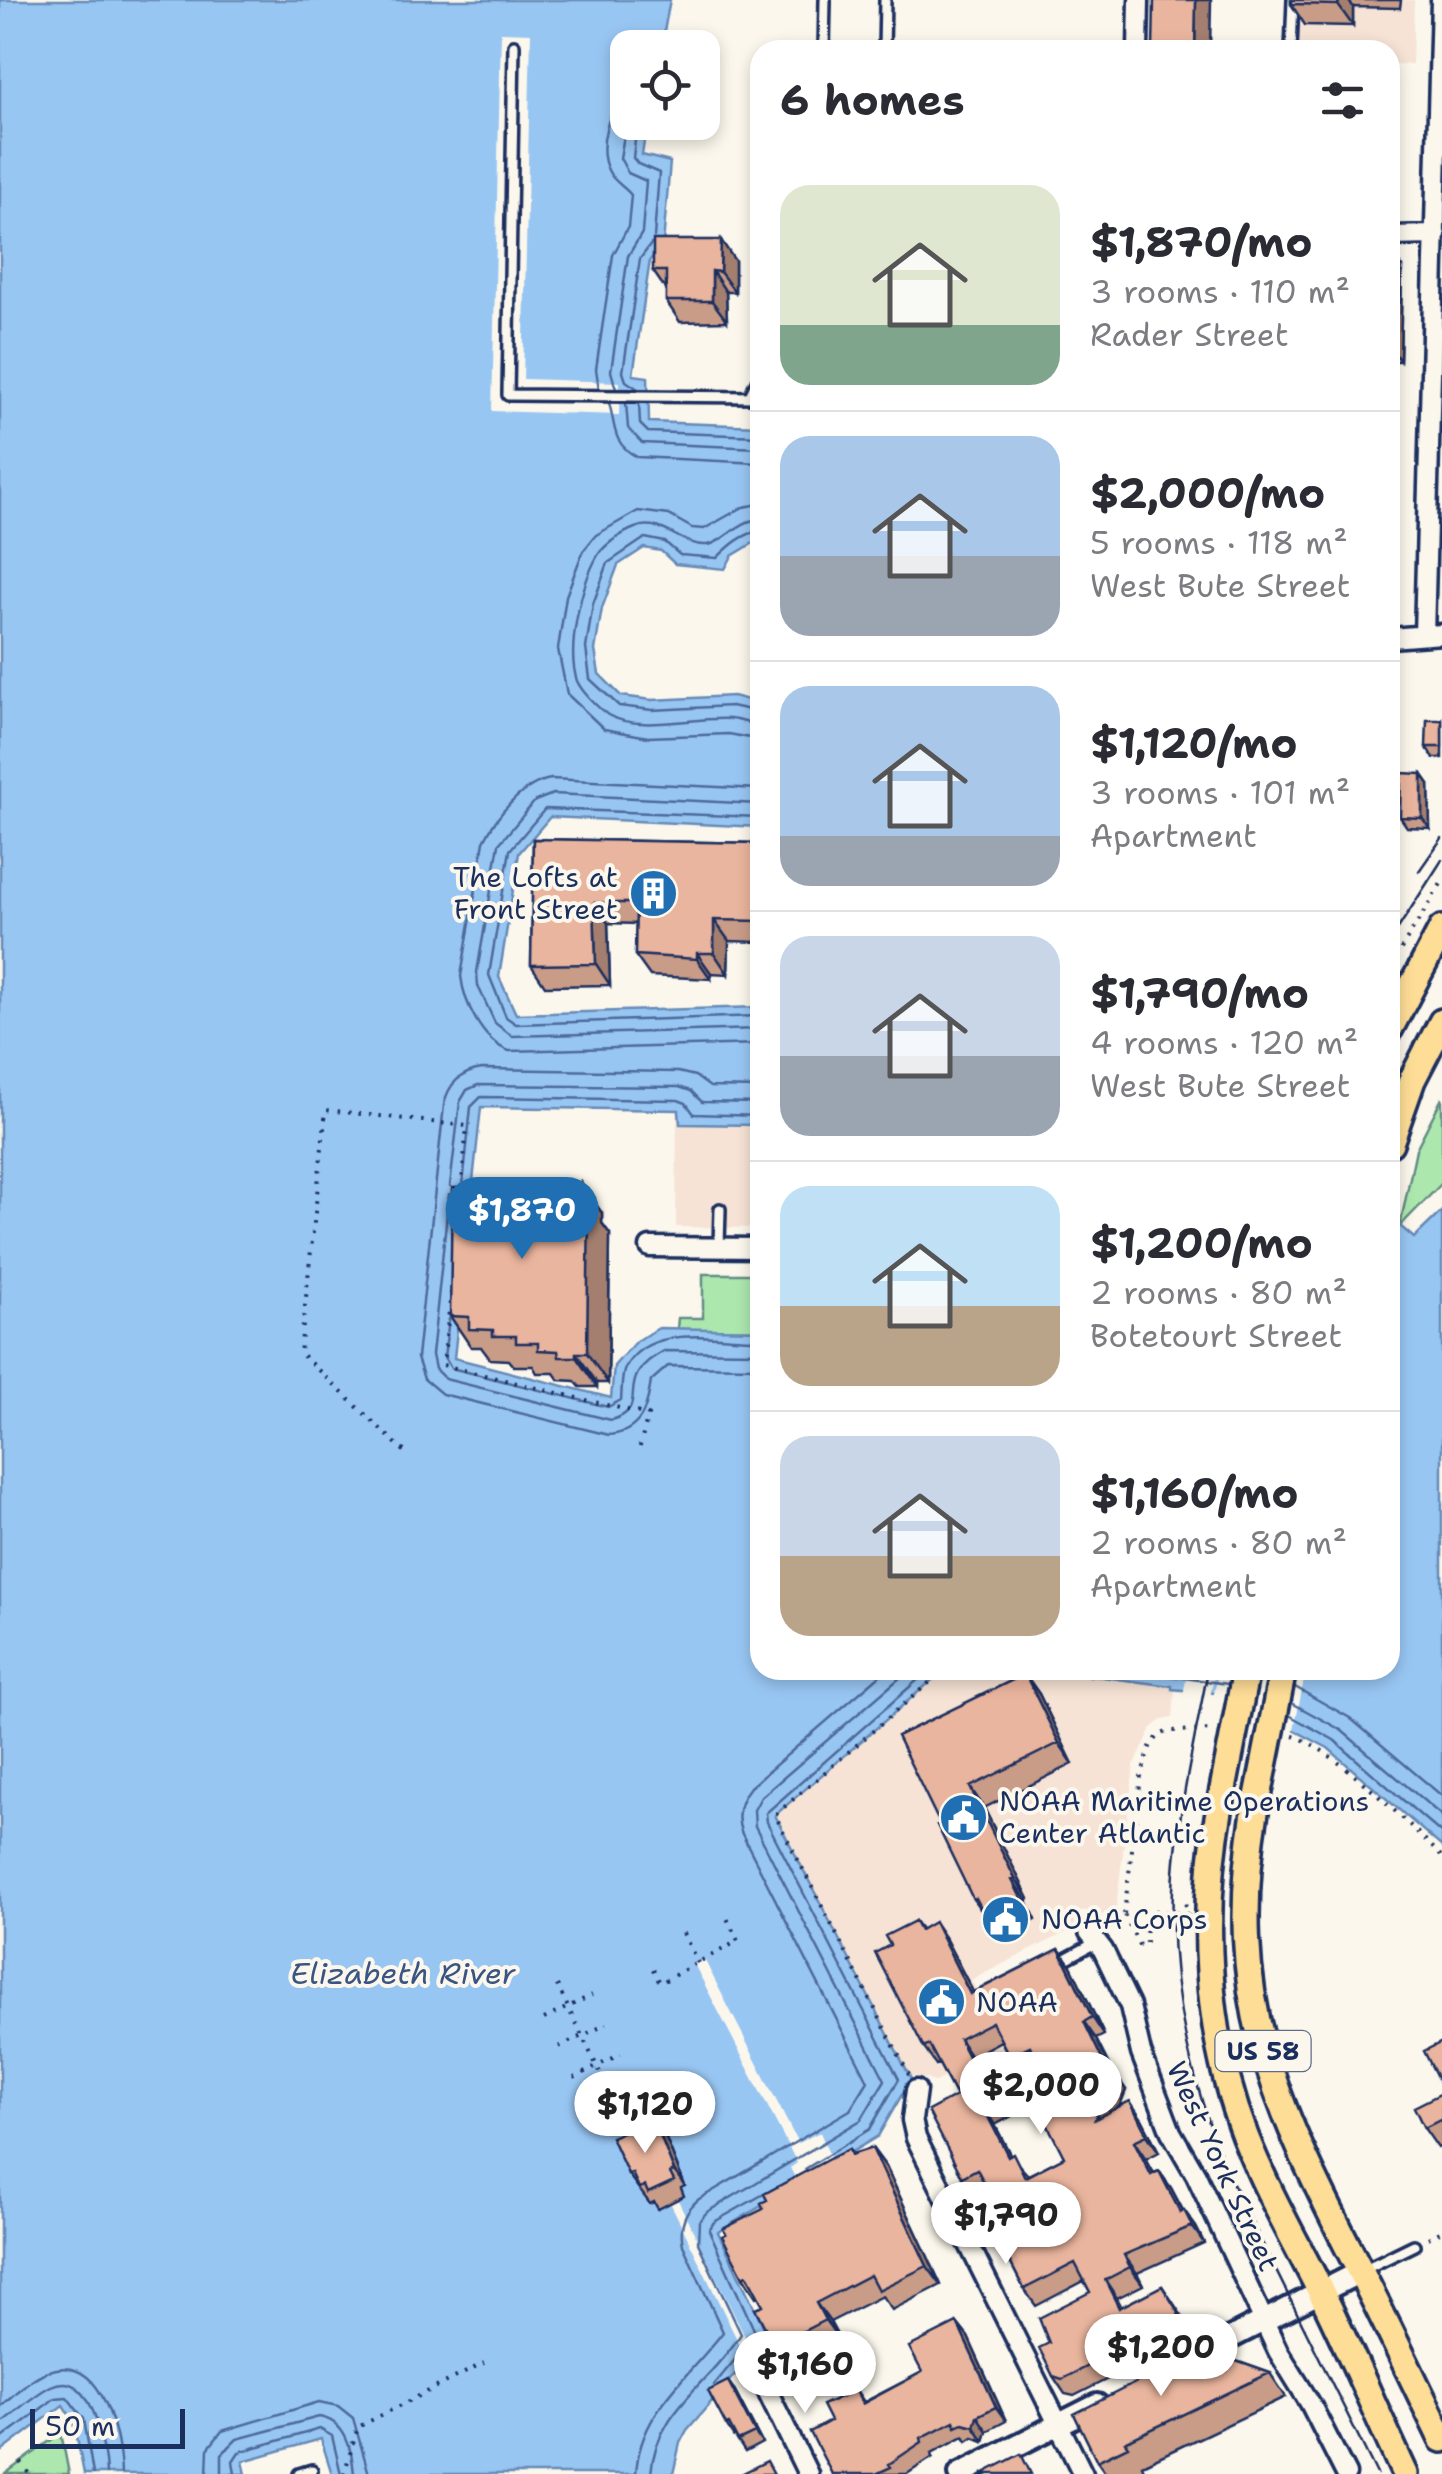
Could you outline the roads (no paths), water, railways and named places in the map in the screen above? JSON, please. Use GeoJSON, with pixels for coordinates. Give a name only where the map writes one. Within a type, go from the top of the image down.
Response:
{"type":"FeatureCollection","features":[{"type":"Feature","properties":{"kind":"main road"},"geometry":{"type":"LineString","coordinates":[[1400,1009],[1442,929]]}},
{"type":"Feature","properties":{"kind":"main road"},"geometry":{"type":"LineString","coordinates":[[1400,1114],[1412,1080],[1442,1022]]}},
{"type":"Feature","properties":{"kind":"main road","name":"US 58"},"geometry":{"type":"LineString","coordinates":[[1244,1680],[1212,1862],[1209,1954],[1214,2015],[1224,2066],[1254,2157],[1405,2474]]}},
{"type":"Feature","properties":{"kind":"main road","name":"US 58"},"geometry":{"type":"LineString","coordinates":[[1281,1680],[1255,1812],[1246,1892],[1245,1935],[1260,2044],[1290,2130],[1442,2438]]}},
{"type":"Feature","properties":{"kind":"street"},"geometry":{"type":"LineString","coordinates":[[1138,40],[1139,0]]}},
{"type":"Feature","properties":{"kind":"street"},"geometry":{"type":"LineString","coordinates":[[1400,637],[1433,635],[1441,0]]}},
{"type":"Feature","properties":{"kind":"street"},"geometry":{"type":"LineString","coordinates":[[1400,236],[1436,235]]}},
{"type":"Feature","properties":{"kind":"street"},"geometry":{"type":"LineString","coordinates":[[650,1247],[750,1248]]}},
{"type":"Feature","properties":{"kind":"street","name":"West York Street"},"geometry":{"type":"LineString","coordinates":[[1093,1937],[1130,2006],[1141,2053],[1171,2132],[1196,2174],[1264,2320],[1346,2474]]}},
{"type":"Feature","properties":{"kind":"street"},"geometry":{"type":"LineString","coordinates":[[914,2085],[912,2120],[916,2138],[1083,2474]]}},
{"type":"Feature","properties":{"kind":"street"},"geometry":{"type":"LineString","coordinates":[[1160,2373],[1360,2272]]}},
{"type":"Feature","properties":{"kind":"street"},"geometry":{"type":"LineString","coordinates":[[761,2378],[808,2474]]}},
{"type":"Feature","properties":{"kind":"street"},"geometry":{"type":"LineString","coordinates":[[960,2474],[1109,2399]]}},
{"type":"Feature","properties":{"kind":"lane"},"geometry":{"type":"LineString","coordinates":[[824,40],[825,0]]}},
{"type":"Feature","properties":{"kind":"lane"},"geometry":{"type":"LineString","coordinates":[[884,40],[885,0]]}},
{"type":"Feature","properties":{"kind":"lane"},"geometry":{"type":"LineString","coordinates":[[1291,40],[1293,0]]}},
{"type":"Feature","properties":{"kind":"lane"},"geometry":{"type":"LineString","coordinates":[[514,45],[508,395],[750,397]]}},
{"type":"Feature","properties":{"kind":"lane"},"geometry":{"type":"LineString","coordinates":[[719,1248],[720,1209]]}},
{"type":"Feature","properties":{"kind":"lane"},"geometry":{"type":"LineString","coordinates":[[1041,1971],[1093,1937]]}},
{"type":"Feature","properties":{"kind":"lane"},"geometry":{"type":"LineString","coordinates":[[1360,2272],[1414,2244]]}},
{"type":"Feature","properties":{"kind":"lane"},"geometry":{"type":"LineString","coordinates":[[298,2474],[312,2470]]}},
{"type":"Feature","properties":{"kind":"water","name":"Elizabeth River"},"geometry":{"type":"Polygon","coordinates":[[[0,0],[670,0],[664,30],[610,30],[610,140],[644,140],[642,155],[670,162],[663,244],[650,260],[633,375],[648,377],[649,422],[750,426],[750,545],[732,556],[725,569],[675,564],[661,551],[644,548],[618,565],[602,608],[595,650],[599,674],[621,696],[652,700],[733,696],[750,700],[750,827],[550,817],[519,853],[499,977],[516,1014],[750,1007],[750,1125],[680,1124],[679,1110],[481,1107],[454,1358],[611,1398],[614,1366],[636,1341],[659,1328],[750,1330],[750,1680],[932,1680],[775,1815],[911,2079],[878,2136],[718,2232],[768,2336],[687,2430],[673,2474],[332,2474],[321,2439],[243,2461],[246,2474],[84,2474],[74,2422],[63,2405],[0,2453],[0,0]]]}},
{"type":"Feature","properties":{"kind":"water"},"geometry":{"type":"Polygon","coordinates":[[[1442,1211],[1442,1847],[1328,1748],[1226,1694],[1126,1680],[1400,1680],[1400,1226],[1414,1238],[1442,1211]]]}},
{"type":"Feature","properties":{"kind":"tram line"},"geometry":{"type":"LineString","coordinates":[[1419,871],[1442,838]]}},
{"type":"Feature","properties":{"kind":"tram line"},"geometry":{"type":"LineString","coordinates":[[1400,925],[1442,860]]}},
{"type":"Feature","properties":{"kind":"tram line"},"geometry":{"type":"LineString","coordinates":[[1206,1680],[1183,1799],[1173,1886],[1176,1973],[1191,2059],[1216,2143],[1233,2184],[1377,2474]]}},
{"type":"Feature","properties":{"kind":"place","name":"The Lofts at Front Street"},"geometry":{"type":"Point","coordinates":[653,893]}},
{"type":"Feature","properties":{"kind":"place","name":"NOAA Maritime Operations Center Atlantic"},"geometry":{"type":"Point","coordinates":[964,1817]}},
{"type":"Feature","properties":{"kind":"place","name":"NOAA Corps"},"geometry":{"type":"Point","coordinates":[1006,1919]}},
{"type":"Feature","properties":{"kind":"place","name":"NOAA"},"geometry":{"type":"Point","coordinates":[941,2002]}}]}
